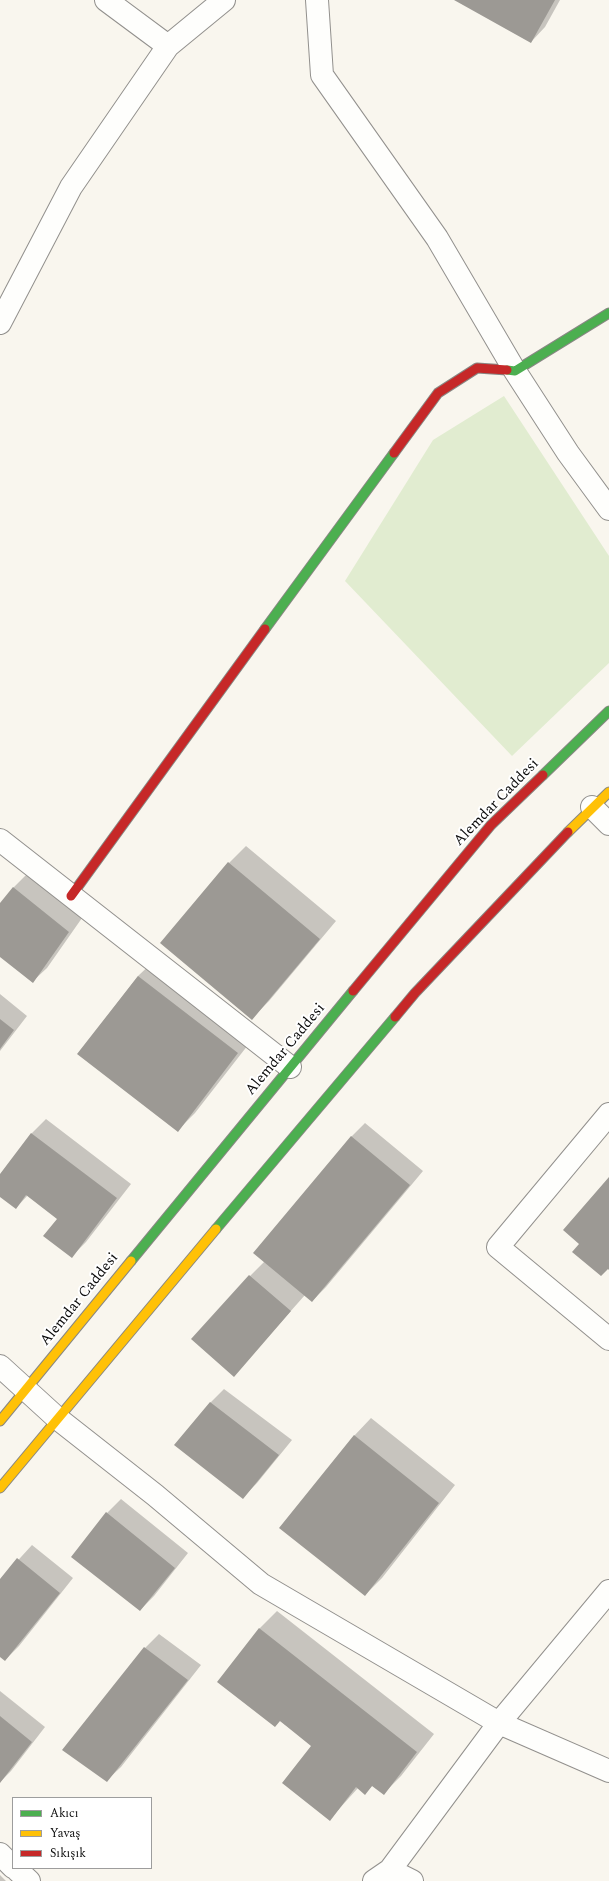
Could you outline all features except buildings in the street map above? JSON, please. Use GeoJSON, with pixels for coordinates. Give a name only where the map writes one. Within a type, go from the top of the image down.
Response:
{"type":"FeatureCollection","features":[{"type":"Feature","properties":{"kind":"main road"},"geometry":{"type":"LineString","coordinates":[[71,896],[438,393],[477,368],[515,371],[609,313]]}},
{"type":"Feature","properties":{"kind":"main road","name":"Alemdar Caddesi"},"geometry":{"type":"LineString","coordinates":[[0,1421],[290,1067],[491,825],[609,710]]}},
{"type":"Feature","properties":{"kind":"main road"},"geometry":{"type":"LineString","coordinates":[[0,1488],[57,1418],[415,993],[609,792]]}},
{"type":"Feature","properties":{"kind":"street"},"geometry":{"type":"LineString","coordinates":[[106,0],[168,46]]}},
{"type":"Feature","properties":{"kind":"street"},"geometry":{"type":"LineString","coordinates":[[0,323],[71,187],[168,46],[224,0]]}},
{"type":"Feature","properties":{"kind":"street"},"geometry":{"type":"LineString","coordinates":[[317,0],[322,75],[437,238],[515,371],[568,453],[609,509]]}},
{"type":"Feature","properties":{"kind":"street"},"geometry":{"type":"LineString","coordinates":[[592,808],[609,824]]}},
{"type":"Feature","properties":{"kind":"street"},"geometry":{"type":"LineString","coordinates":[[0,840],[290,1067]]}},
{"type":"Feature","properties":{"kind":"street"},"geometry":{"type":"LineString","coordinates":[[609,1114],[498,1247],[609,1339]]}},
{"type":"Feature","properties":{"kind":"street"},"geometry":{"type":"LineString","coordinates":[[0,1366],[26,1388],[57,1418],[155,1495],[260,1584],[499,1723],[609,1771]]}},
{"type":"Feature","properties":{"kind":"street"},"geometry":{"type":"LineString","coordinates":[[412,1881],[382,1875],[499,1723],[609,1591]]}},
{"type":"Feature","properties":{"kind":"street"},"geometry":{"type":"LineString","coordinates":[[0,1854],[12,1865]]}},
{"type":"Feature","properties":{"kind":"street"},"geometry":{"type":"LineString","coordinates":[[16,1869],[28,1881]]}},
{"type":"Feature","properties":{"kind":"green space"},"geometry":{"type":"Polygon","coordinates":[[[504,396],[609,556],[609,663],[512,756],[345,581],[433,440],[504,396]]]}},
{"type":"Feature","properties":{"kind":"traffic: fast"},"geometry":{"type":"LineString","coordinates":[[507,370],[515,371],[609,313]]}},
{"type":"Feature","properties":{"kind":"traffic: fast"},"geometry":{"type":"LineString","coordinates":[[265,629],[394,453]]}},
{"type":"Feature","properties":{"kind":"traffic: fast"},"geometry":{"type":"LineString","coordinates":[[543,775],[609,711]]}},
{"type":"Feature","properties":{"kind":"traffic: fast"},"geometry":{"type":"LineString","coordinates":[[131,1261],[353,991]]}},
{"type":"Feature","properties":{"kind":"traffic: fast"},"geometry":{"type":"LineString","coordinates":[[216,1229],[395,1017]]}},
{"type":"Feature","properties":{"kind":"traffic: slow"},"geometry":{"type":"LineString","coordinates":[[568,832],[609,792]]}},
{"type":"Feature","properties":{"kind":"traffic: slow"},"geometry":{"type":"LineString","coordinates":[[0,1488],[216,1229]]}},
{"type":"Feature","properties":{"kind":"traffic: slow"},"geometry":{"type":"LineString","coordinates":[[0,1421],[131,1261]]}},
{"type":"Feature","properties":{"kind":"traffic: jam"},"geometry":{"type":"LineString","coordinates":[[394,453],[438,393],[477,368],[507,370]]}},
{"type":"Feature","properties":{"kind":"traffic: jam"},"geometry":{"type":"LineString","coordinates":[[71,896],[265,629]]}},
{"type":"Feature","properties":{"kind":"traffic: jam"},"geometry":{"type":"LineString","coordinates":[[353,991],[491,825],[543,775]]}},
{"type":"Feature","properties":{"kind":"traffic: jam"},"geometry":{"type":"LineString","coordinates":[[395,1017],[415,993],[568,832]]}}]}
